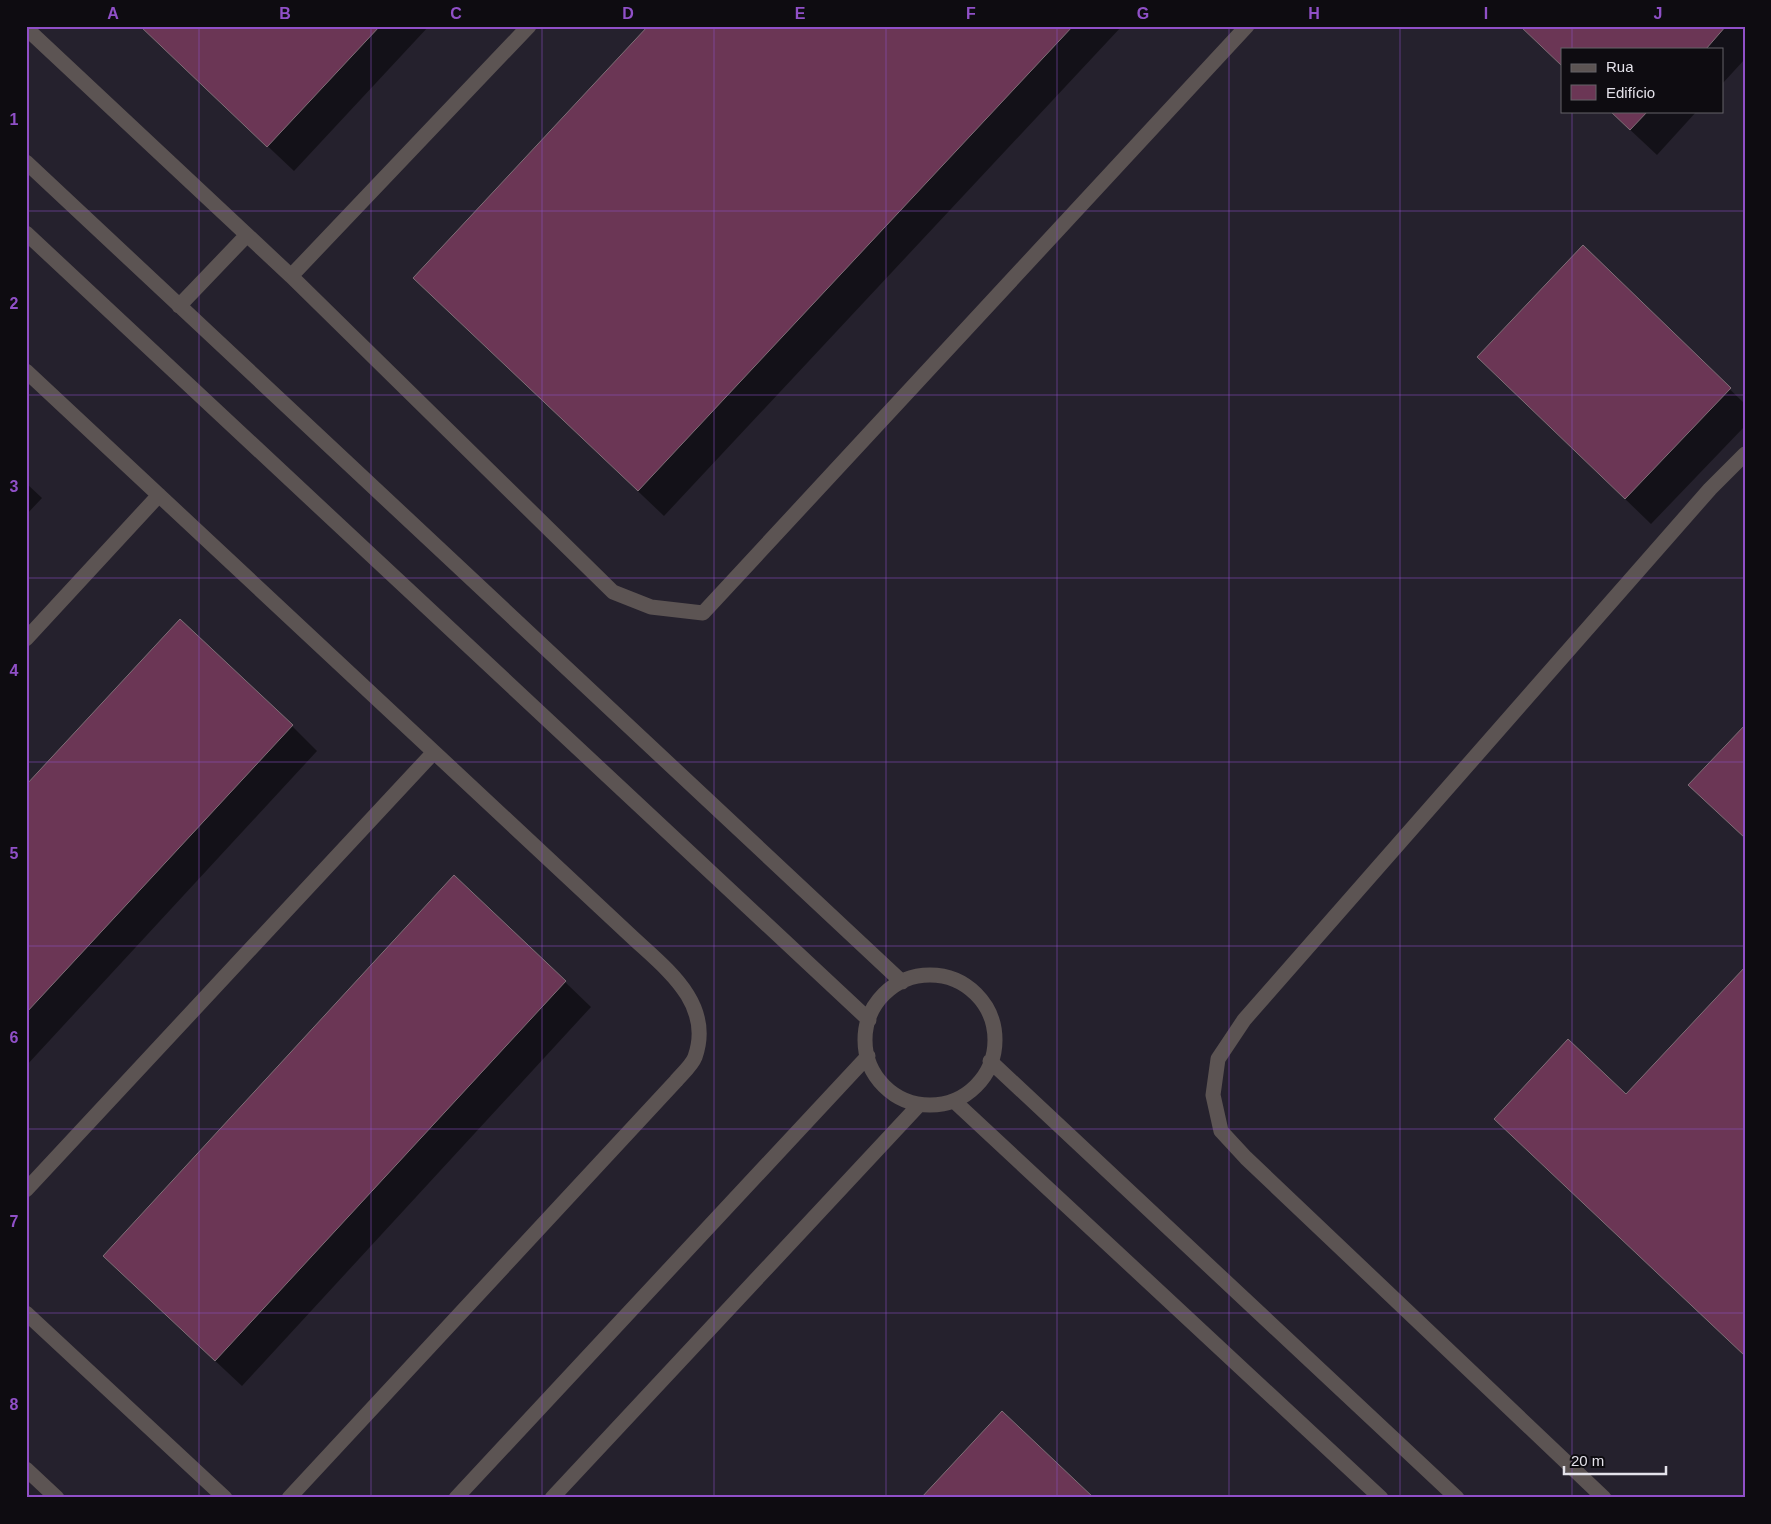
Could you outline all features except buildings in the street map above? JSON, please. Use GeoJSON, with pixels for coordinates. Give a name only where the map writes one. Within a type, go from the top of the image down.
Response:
{"type":"FeatureCollection","features":[{"type":"Feature","properties":{"kind":"lane"},"geometry":{"type":"LineString","coordinates":[[291,276],[529,26]]}},
{"type":"Feature","properties":{"kind":"lane"},"geometry":{"type":"LineString","coordinates":[[26,28],[291,276],[613,592],[651,607],[704,613],[1247,26]]}},
{"type":"Feature","properties":{"kind":"lane"},"geometry":{"type":"LineString","coordinates":[[26,162],[902,982]]}},
{"type":"Feature","properties":{"kind":"lane"},"geometry":{"type":"LineString","coordinates":[[26,233],[869,1020]]}},
{"type":"Feature","properties":{"kind":"lane"},"geometry":{"type":"LineString","coordinates":[[180,306],[247,235]]}},
{"type":"Feature","properties":{"kind":"lane"},"geometry":{"type":"LineString","coordinates":[[26,371],[673,976],[685,990],[696,1010],[700,1035],[695,1058],[670,1089],[289,1498]]}},
{"type":"Feature","properties":{"kind":"lane"},"geometry":{"type":"LineString","coordinates":[[1604,1498],[1246,1158],[1221,1131],[1213,1095],[1218,1059],[1244,1020],[1710,488],[1745,454]]}},
{"type":"Feature","properties":{"kind":"lane"},"geometry":{"type":"LineString","coordinates":[[26,639],[159,495]]}},
{"type":"Feature","properties":{"kind":"lane"},"geometry":{"type":"LineString","coordinates":[[26,1190],[434,752]]}},
{"type":"Feature","properties":{"kind":"lane"},"geometry":{"type":"LineString","coordinates":[[931,975],[953,979],[972,990],[987,1007],[994,1028],[994,1051],[987,1072],[975,1088],[954,1101],[939,1105],[919,1105],[900,1099],[884,1087],[872,1070],[866,1042],[866,1027],[874,1006],[889,989],[902,982],[909,978],[931,975]]}},
{"type":"Feature","properties":{"kind":"lane"},"geometry":{"type":"LineString","coordinates":[[456,1498],[868,1056]]}},
{"type":"Feature","properties":{"kind":"lane"},"geometry":{"type":"LineString","coordinates":[[990,1061],[1457,1498]]}},
{"type":"Feature","properties":{"kind":"lane"},"geometry":{"type":"LineString","coordinates":[[954,1101],[1381,1498]]}},
{"type":"Feature","properties":{"kind":"lane"},"geometry":{"type":"LineString","coordinates":[[552,1498],[919,1105]]}},
{"type":"Feature","properties":{"kind":"lane"},"geometry":{"type":"LineString","coordinates":[[26,1313],[225,1498]]}},
{"type":"Feature","properties":{"kind":"lane"},"geometry":{"type":"LineString","coordinates":[[26,1469],[57,1498]]}}]}
